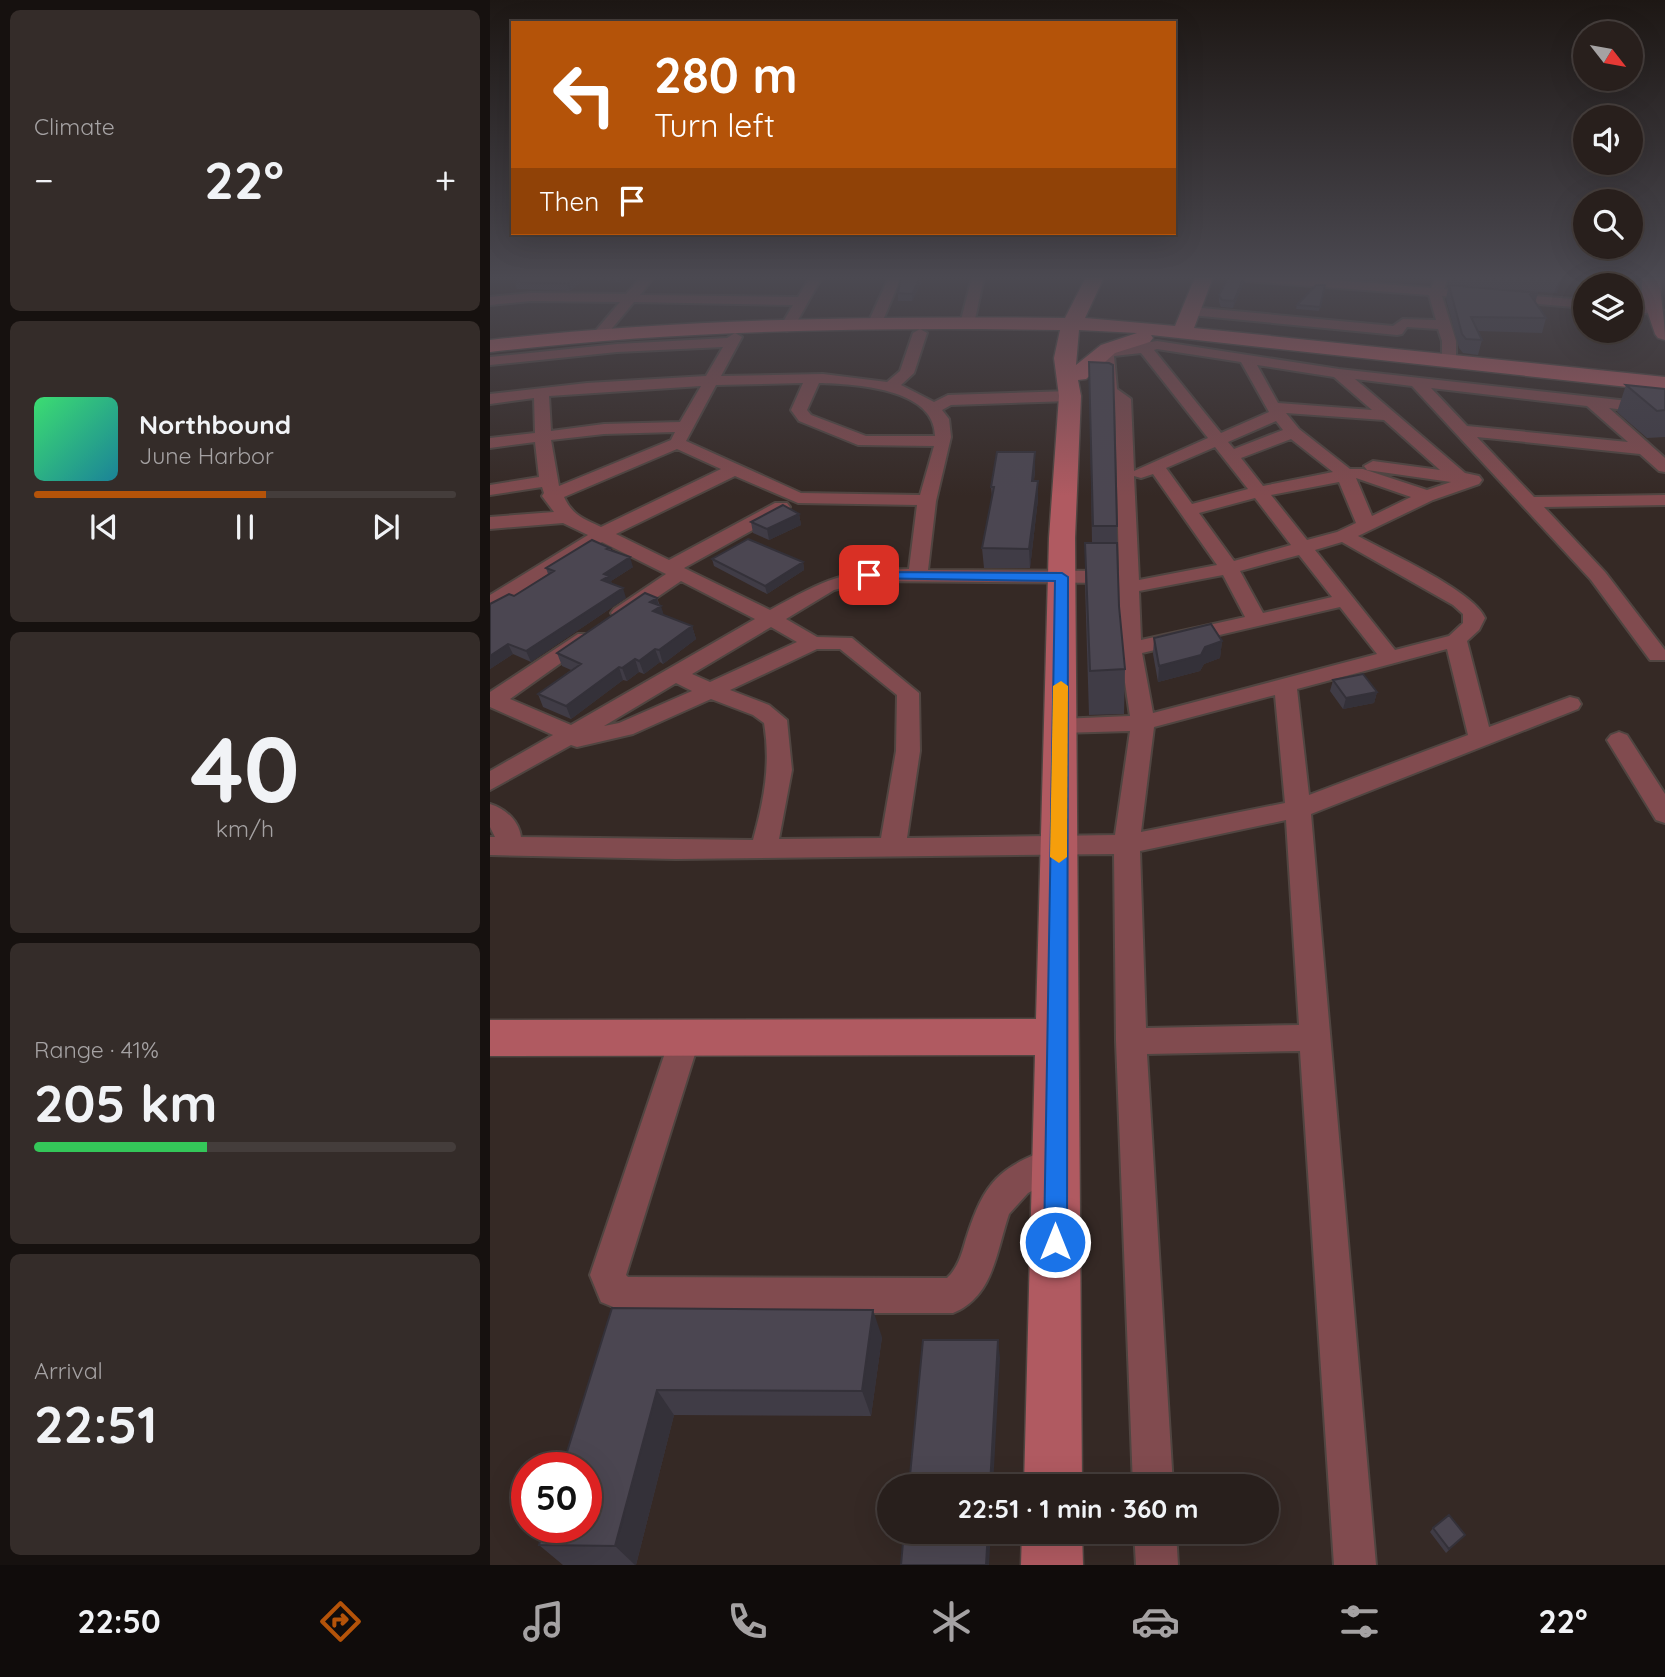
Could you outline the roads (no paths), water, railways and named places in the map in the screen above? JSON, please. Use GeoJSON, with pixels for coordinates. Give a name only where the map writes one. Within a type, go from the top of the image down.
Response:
{"type":"FeatureCollection","features":[{"type":"Feature","properties":{"kind":"main road"},"geometry":{"type":"LineString","coordinates":[[496,350],[519,366]]}},
{"type":"Feature","properties":{"kind":"main road"},"geometry":{"type":"LineString","coordinates":[[519,366],[560,350]]}},
{"type":"Feature","properties":{"kind":"main road"},"geometry":{"type":"LineString","coordinates":[[490,355],[519,366],[651,350]]}},
{"type":"Feature","properties":{"kind":"main road"},"geometry":{"type":"LineString","coordinates":[[1053,1474],[1062,577],[1078,350]]}},
{"type":"Feature","properties":{"kind":"main road"},"geometry":{"type":"LineString","coordinates":[[1074,385],[1107,350]]}},
{"type":"Feature","properties":{"kind":"main road"},"geometry":{"type":"LineString","coordinates":[[1270,350],[1665,392]]}},
{"type":"Feature","properties":{"kind":"main road"},"geometry":{"type":"LineString","coordinates":[[1310,350],[1449,361],[1665,384]]}},
{"type":"Feature","properties":{"kind":"main road"},"geometry":{"type":"LineString","coordinates":[[490,1038],[1057,1037]]}},
{"type":"Feature","properties":{"kind":"main road"},"geometry":{"type":"LineString","coordinates":[[1052,1544],[1052,1565]]}},
{"type":"Feature","properties":{"kind":"street"},"geometry":{"type":"LineString","coordinates":[[490,490],[550,489],[681,435],[728,350]]}},
{"type":"Feature","properties":{"kind":"street"},"geometry":{"type":"LineString","coordinates":[[888,387],[907,373],[914,350]]}},
{"type":"Feature","properties":{"kind":"street"},"geometry":{"type":"LineString","coordinates":[[1121,350],[1106,355],[1109,391],[1123,399],[1131,649],[1143,723],[1127,844],[1131,1041],[1152,1474]]}},
{"type":"Feature","properties":{"kind":"street"},"geometry":{"type":"LineString","coordinates":[[1165,350],[1216,440],[1389,656]]}},
{"type":"Feature","properties":{"kind":"street"},"geometry":{"type":"LineString","coordinates":[[1205,350],[1248,361],[1339,373],[1665,410]]}},
{"type":"Feature","properties":{"kind":"street"},"geometry":{"type":"LineString","coordinates":[[1448,350],[1449,361]]}},
{"type":"Feature","properties":{"kind":"street"},"geometry":{"type":"LineString","coordinates":[[490,361],[519,366],[541,392],[544,436],[542,458],[550,489],[566,517]]}},
{"type":"Feature","properties":{"kind":"street"},"geometry":{"type":"LineString","coordinates":[[1248,361],[1276,410],[1293,432],[1345,474],[1367,526]]}},
{"type":"Feature","properties":{"kind":"street"},"geometry":{"type":"LineString","coordinates":[[490,399],[519,366]]}},
{"type":"Feature","properties":{"kind":"street"},"geometry":{"type":"LineString","coordinates":[[1339,373],[1466,479]]}},
{"type":"Feature","properties":{"kind":"street"},"geometry":{"type":"LineString","coordinates":[[813,379],[799,410],[805,418],[864,441],[942,441]]}},
{"type":"Feature","properties":{"kind":"street"},"geometry":{"type":"LineString","coordinates":[[541,392],[632,383],[813,379],[869,382],[888,387],[934,408],[943,422],[942,441],[927,500],[918,575]]}},
{"type":"Feature","properties":{"kind":"street"},"geometry":{"type":"LineString","coordinates":[[1417,382],[1598,576],[1658,655]]}},
{"type":"Feature","properties":{"kind":"street"},"geometry":{"type":"LineString","coordinates":[[1576,383],[1592,402],[1665,467]]}},
{"type":"Feature","properties":{"kind":"street"},"geometry":{"type":"LineString","coordinates":[[934,408],[948,400],[1074,385]]}},
{"type":"Feature","properties":{"kind":"street"},"geometry":{"type":"LineString","coordinates":[[1124,479],[1216,440],[1276,410],[1390,416]]}},
{"type":"Feature","properties":{"kind":"street"},"geometry":{"type":"LineString","coordinates":[[490,443],[604,429],[681,435],[735,469],[798,498],[927,500]]}},
{"type":"Feature","properties":{"kind":"street"},"geometry":{"type":"LineString","coordinates":[[1459,430],[1644,449]]}},
{"type":"Feature","properties":{"kind":"street"},"geometry":{"type":"LineString","coordinates":[[1230,457],[1293,432]]}},
{"type":"Feature","properties":{"kind":"street"},"geometry":{"type":"LineString","coordinates":[[1331,460],[1512,485]]}},
{"type":"Feature","properties":{"kind":"street"},"geometry":{"type":"LineString","coordinates":[[1156,466],[1229,568],[1257,620]]}},
{"type":"Feature","properties":{"kind":"street"},"geometry":{"type":"LineString","coordinates":[[490,604],[602,534],[735,469]]}},
{"type":"Feature","properties":{"kind":"street"},"geometry":{"type":"LineString","coordinates":[[1188,510],[1345,474],[1362,474],[1427,496]]}},
{"type":"Feature","properties":{"kind":"street"},"geometry":{"type":"LineString","coordinates":[[490,782],[827,586],[869,575],[1062,577],[1130,582],[1229,568],[1344,536],[1466,479]]}},
{"type":"Feature","properties":{"kind":"street"},"geometry":{"type":"LineString","coordinates":[[798,498],[676,570],[491,700],[564,738],[625,729],[813,643],[845,642],[908,693],[911,716],[909,739],[892,848]]}},
{"type":"Feature","properties":{"kind":"street"},"geometry":{"type":"LineString","coordinates":[[1528,502],[1665,500]]}},
{"type":"Feature","properties":{"kind":"street"},"geometry":{"type":"LineString","coordinates":[[492,526],[566,517],[676,570],[813,643]]}},
{"type":"Feature","properties":{"kind":"street"},"geometry":{"type":"LineString","coordinates":[[1060,726],[1143,723],[1455,640],[1472,626],[1475,618],[1472,611],[1461,601],[1344,536]]}},
{"type":"Feature","properties":{"kind":"street"},"geometry":{"type":"LineString","coordinates":[[1131,649],[1345,600]]}},
{"type":"Feature","properties":{"kind":"street"},"geometry":{"type":"LineString","coordinates":[[1455,640],[1480,738]]}},
{"type":"Feature","properties":{"kind":"street"},"geometry":{"type":"LineString","coordinates":[[675,674],[710,691],[761,710],[775,720],[782,772],[764,849]]}},
{"type":"Feature","properties":{"kind":"street"},"geometry":{"type":"LineString","coordinates":[[1285,685],[1298,810],[1346,1474],[1355,1565]]}},
{"type":"Feature","properties":{"kind":"street"},"geometry":{"type":"LineString","coordinates":[[490,813],[507,828],[500,847],[764,849],[1127,844],[1298,810],[1570,704]]}},
{"type":"Feature","properties":{"kind":"street"},"geometry":{"type":"LineString","coordinates":[[1619,740],[1665,814]]}},
{"type":"Feature","properties":{"kind":"street"},"geometry":{"type":"LineString","coordinates":[[685,1038],[636,1180],[608,1275],[614,1289],[628,1295],[933,1297],[955,1294],[966,1284],[974,1271],[982,1239],[998,1200],[1019,1177],[1056,1161]]}},
{"type":"Feature","properties":{"kind":"street"},"geometry":{"type":"LineString","coordinates":[[1131,1041],[1315,1038]]}},
{"type":"Feature","properties":{"kind":"street"},"geometry":{"type":"LineString","coordinates":[[1156,1544],[1157,1565]]}}]}
